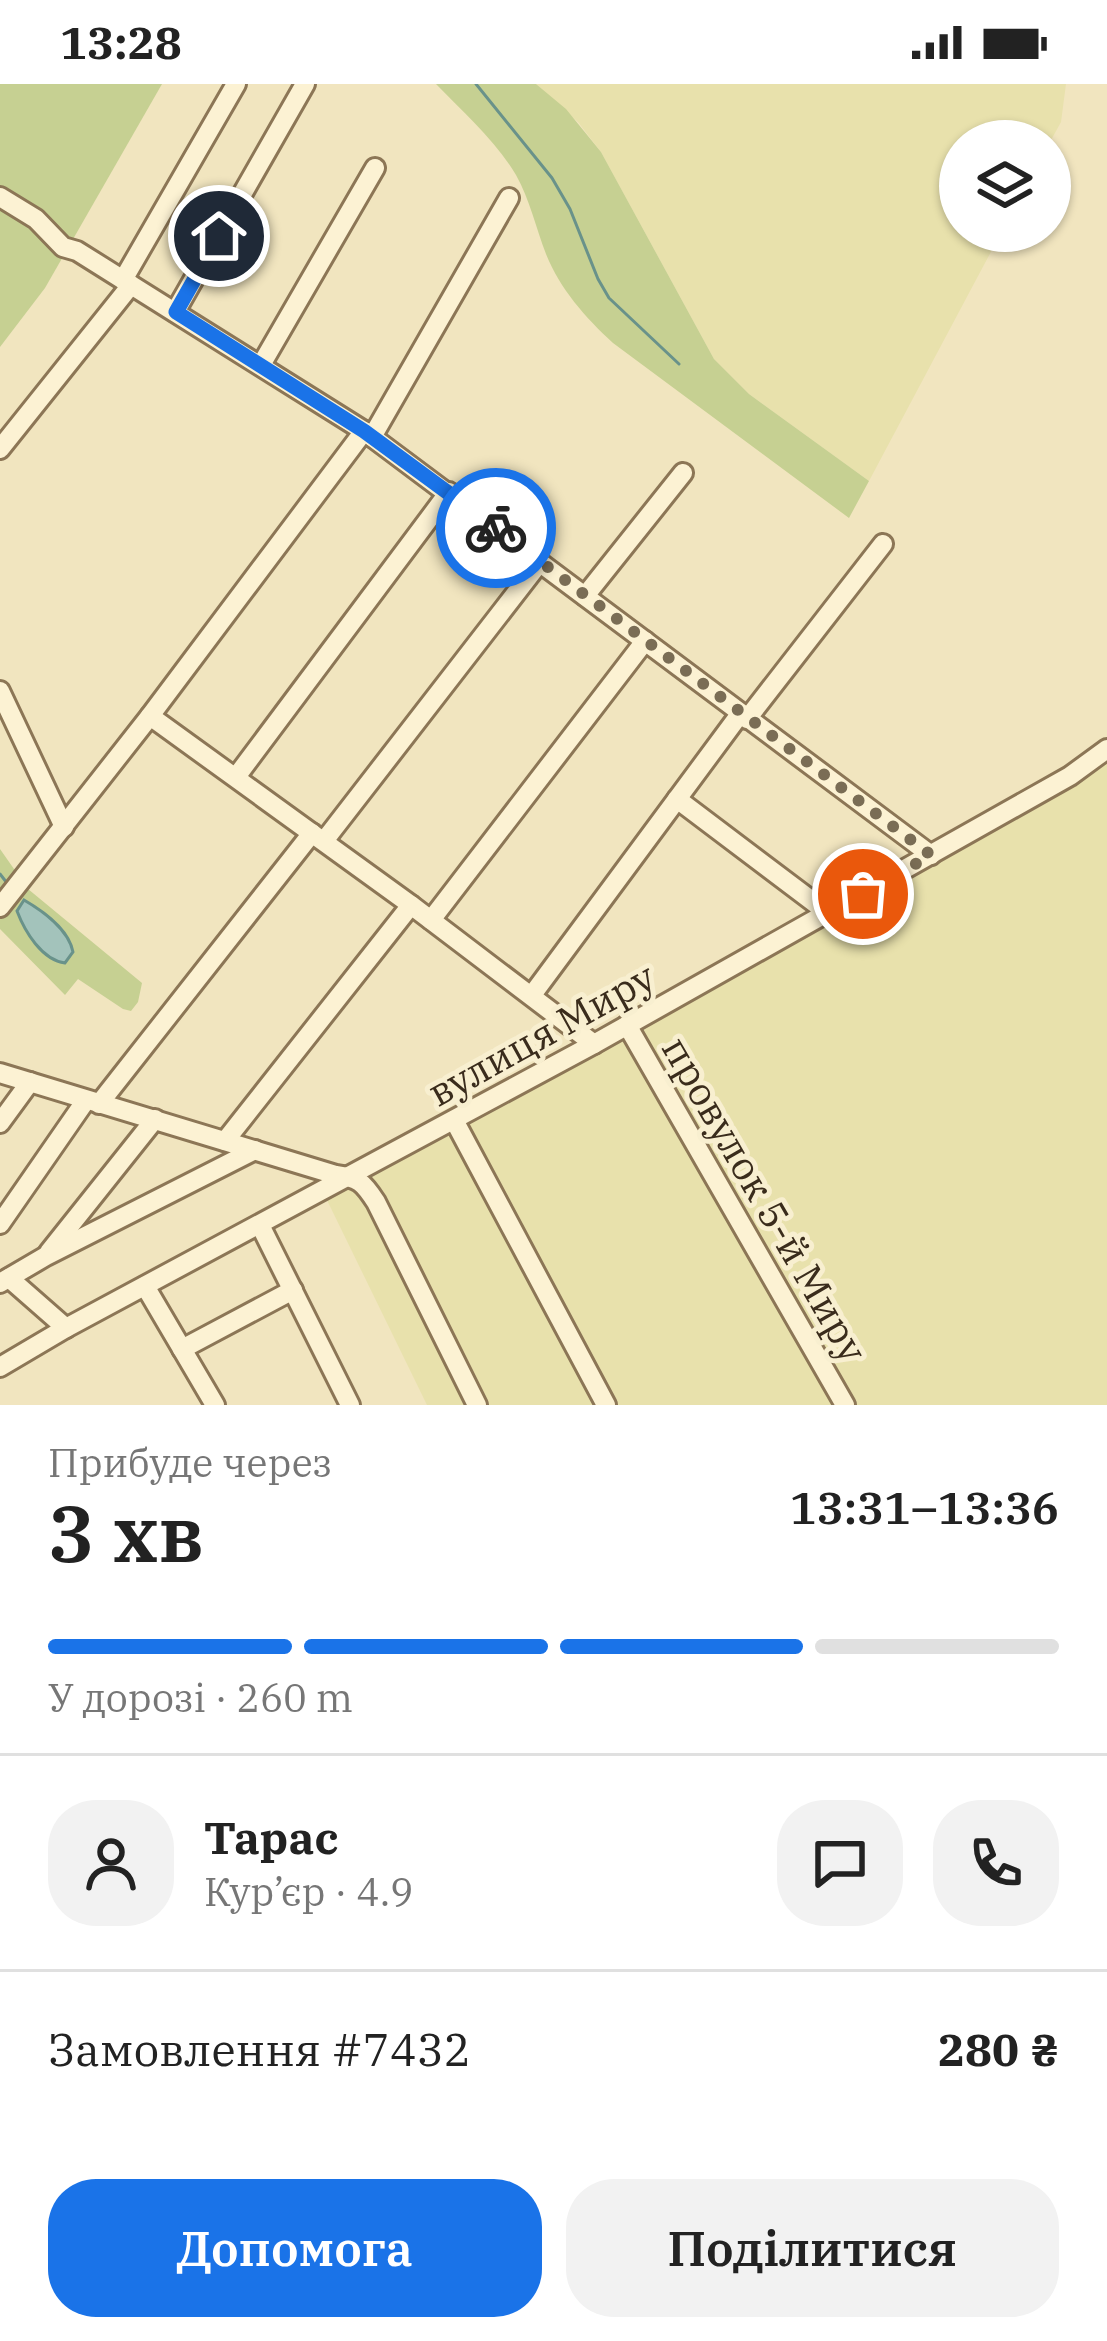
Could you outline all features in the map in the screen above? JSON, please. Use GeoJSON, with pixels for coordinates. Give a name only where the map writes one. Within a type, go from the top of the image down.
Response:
{"type":"FeatureCollection","features":[{"type":"Feature","properties":{"kind":"street"},"geometry":{"type":"LineString","coordinates":[[0,449],[127,282],[236,84]]}},
{"type":"Feature","properties":{"kind":"street"},"geometry":{"type":"LineString","coordinates":[[176,312],[305,84]]}},
{"type":"Feature","properties":{"kind":"street"},"geometry":{"type":"LineString","coordinates":[[260,365],[375,168]]}},
{"type":"Feature","properties":{"kind":"street"},"geometry":{"type":"LineString","coordinates":[[0,197],[36,219],[63,247],[77,251],[368,434],[931,855]]}},
{"type":"Feature","properties":{"kind":"street"},"geometry":{"type":"LineString","coordinates":[[0,907],[368,434],[509,198]]}},
{"type":"Feature","properties":{"kind":"street"},"geometry":{"type":"LineString","coordinates":[[585,596],[683,473]]}},
{"type":"Feature","properties":{"kind":"street"},"geometry":{"type":"LineString","coordinates":[[236,777],[449,492]]}},
{"type":"Feature","properties":{"kind":"street"},"geometry":{"type":"LineString","coordinates":[[532,995],[677,799],[883,544]]}},
{"type":"Feature","properties":{"kind":"street"},"geometry":{"type":"LineString","coordinates":[[0,1224],[92,1102],[318,837],[540,562]]}},
{"type":"Feature","properties":{"kind":"street"},"geometry":{"type":"LineString","coordinates":[[431,920],[645,641]]}},
{"type":"Feature","properties":{"kind":"street"},"geometry":{"type":"LineString","coordinates":[[0,692],[64,827]]}},
{"type":"Feature","properties":{"kind":"street"},"geometry":{"type":"LineString","coordinates":[[150,716],[593,1044]]}},
{"type":"Feature","properties":{"kind":"street","name":"вулиця Миру"},"geometry":{"type":"LineString","coordinates":[[0,1367],[828,913],[1070,776],[1107,749]]}},
{"type":"Feature","properties":{"kind":"street"},"geometry":{"type":"LineString","coordinates":[[677,799],[828,913]]}},
{"type":"Feature","properties":{"kind":"street"},"geometry":{"type":"LineString","coordinates":[[225,1141],[411,905]]}},
{"type":"Feature","properties":{"kind":"street","name":"провулок 5-й Миру"},"geometry":{"type":"LineString","coordinates":[[627,1025],[844,1405]]}},
{"type":"Feature","properties":{"kind":"street"},"geometry":{"type":"LineString","coordinates":[[0,1073],[335,1175],[352,1176],[376,1202],[477,1405]]}},
{"type":"Feature","properties":{"kind":"street"},"geometry":{"type":"LineString","coordinates":[[0,1123],[30,1082]]}},
{"type":"Feature","properties":{"kind":"street"},"geometry":{"type":"LineString","coordinates":[[46,1256],[155,1120]]}},
{"type":"Feature","properties":{"kind":"street"},"geometry":{"type":"LineString","coordinates":[[454,1120],[606,1405]]}},
{"type":"Feature","properties":{"kind":"street"},"geometry":{"type":"LineString","coordinates":[[66,1328],[5,1281],[255,1150]]}},
{"type":"Feature","properties":{"kind":"street"},"geometry":{"type":"LineString","coordinates":[[260,1225],[350,1405]]}},
{"type":"Feature","properties":{"kind":"street"},"geometry":{"type":"LineString","coordinates":[[146,1286],[215,1405]]}},
{"type":"Feature","properties":{"kind":"street"},"geometry":{"type":"LineString","coordinates":[[182,1349],[293,1290]]}},
{"type":"Feature","properties":{"kind":"shaded area"},"geometry":{"type":"Polygon","coordinates":[[[536,84],[1066,84],[1061,120],[939,120],[939,252],[991,252],[869,481],[749,394],[714,359],[601,152],[578,122],[536,84]]]}},
{"type":"Feature","properties":{"kind":"shaded area"},"geometry":{"type":"Polygon","coordinates":[[[1107,749],[1107,1405],[427,1405],[323,1192],[1107,749]]]}},
{"type":"Feature","properties":{"kind":"green space"},"geometry":{"type":"Polygon","coordinates":[[[0,84],[162,84],[45,288],[0,347],[0,84]]]}},
{"type":"Feature","properties":{"kind":"green space"},"geometry":{"type":"Polygon","coordinates":[[[436,84],[536,84],[566,109],[601,152],[714,359],[749,394],[869,481],[849,518],[613,343],[593,323],[552,267],[508,162],[436,84]]]}},
{"type":"Feature","properties":{"kind":"green space"},"geometry":{"type":"Polygon","coordinates":[[[0,849],[28,889],[142,983],[131,1011],[78,979],[65,995],[0,929],[0,849]]]}},
{"type":"Feature","properties":{"kind":"water"},"geometry":{"type":"Polygon","coordinates":[[[24,900],[66,936],[73,952],[65,963],[49,957],[30,936],[17,911],[24,900]]]}},
{"type":"Feature","properties":{"kind":"waterway"},"geometry":{"type":"LineString","coordinates":[[476,84],[552,178],[609,298],[679,364]]}},
{"type":"Feature","properties":{"kind":"waterway"},"geometry":{"type":"LineString","coordinates":[[0,874],[7,883]]}},
{"type":"Feature","properties":{"kind":"way so far"},"geometry":{"type":"LineString","coordinates":[[496,528],[931,855],[863,894]]}},
{"type":"Feature","properties":{"kind":"route"},"geometry":{"type":"LineString","coordinates":[[219,236],[176,312],[364,431],[496,528]]}}]}
